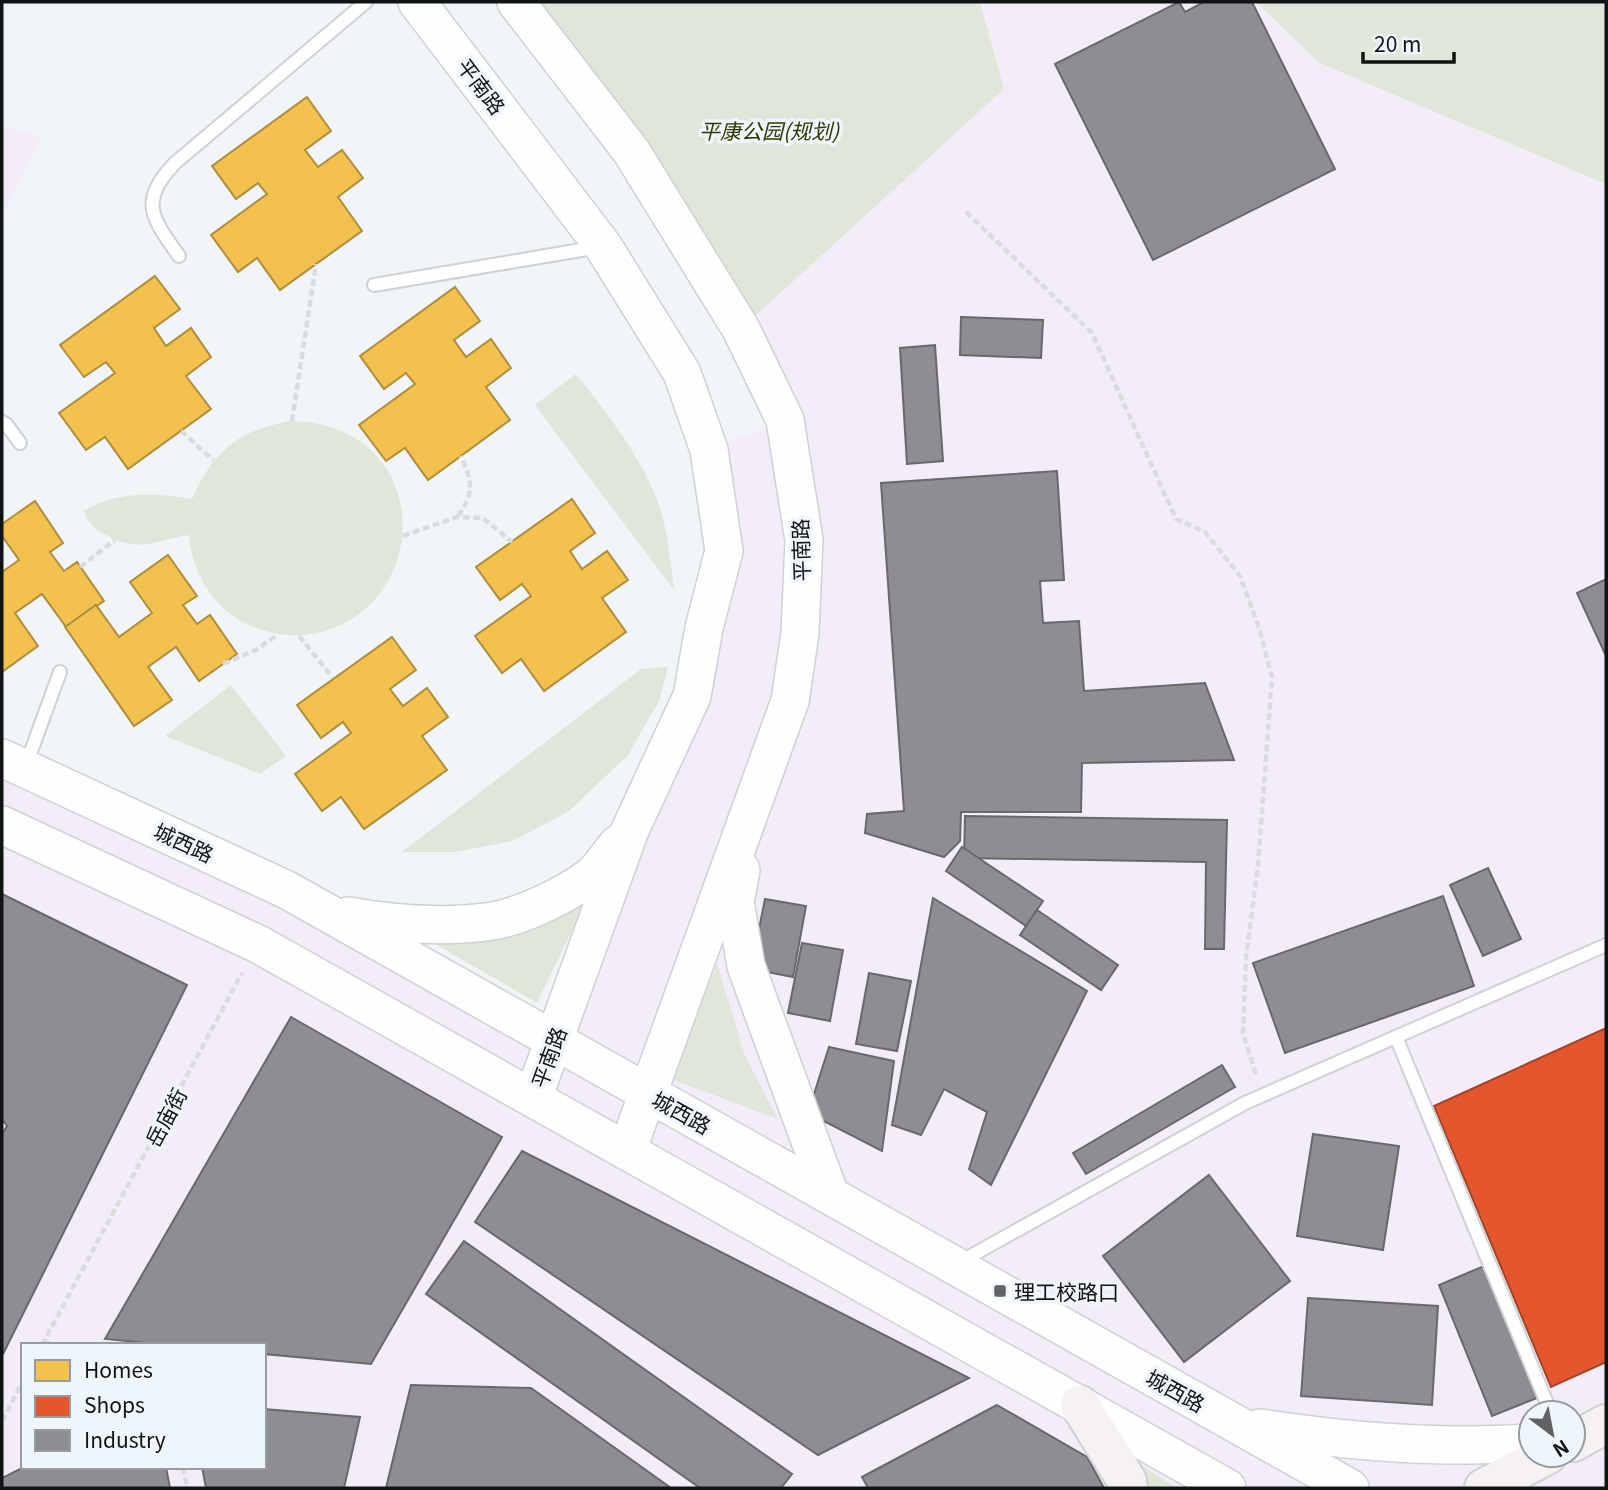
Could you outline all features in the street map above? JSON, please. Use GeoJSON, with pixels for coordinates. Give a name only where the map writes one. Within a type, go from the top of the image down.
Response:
{"type":"FeatureCollection","features":[{"type":"Feature","properties":{"kind":"highway"},"geometry":{"type":"LineString","coordinates":[[1080,1405],[1128,1488]]}},
{"type":"Feature","properties":{"kind":"highway"},"geometry":{"type":"LineString","coordinates":[[1484,1488],[1517,1468]]}},
{"type":"Feature","properties":{"kind":"main road","name":"平南路"},"geometry":{"type":"LineString","coordinates":[[416,2],[603,246],[682,373],[709,450],[724,551],[704,628],[692,696],[629,830],[533,1098]]}},
{"type":"Feature","properties":{"kind":"main road","name":"平南路"},"geometry":{"type":"LineString","coordinates":[[516,2],[631,151],[741,328],[785,421],[804,540],[800,633],[790,701],[627,1151]]}},
{"type":"Feature","properties":{"kind":"main road","name":"城西路"},"geometry":{"type":"LineString","coordinates":[[13,764],[287,890],[1350,1488]]}},
{"type":"Feature","properties":{"kind":"main road"},"geometry":{"type":"LineString","coordinates":[[756,796],[735,902],[746,966],[830,1195]]}},
{"type":"Feature","properties":{"kind":"main road"},"geometry":{"type":"LineString","coordinates":[[2,825],[258,944],[1227,1488]]}},
{"type":"Feature","properties":{"kind":"main road"},"geometry":{"type":"LineString","coordinates":[[328,913],[377,921],[494,921],[538,906],[592,876],[629,830]]}},
{"type":"Feature","properties":{"kind":"main road"},"geometry":{"type":"LineString","coordinates":[[1239,1425],[1336,1440],[1404,1444],[1517,1443]]}},
{"type":"Feature","properties":{"kind":"lane"},"geometry":{"type":"LineString","coordinates":[[179,256],[155,222],[152,198],[161,178],[175,163],[366,2]]}},
{"type":"Feature","properties":{"kind":"lane"},"geometry":{"type":"LineString","coordinates":[[374,285],[603,246]]}},
{"type":"Feature","properties":{"kind":"lane"},"geometry":{"type":"LineString","coordinates":[[2,422],[20,443]]}},
{"type":"Feature","properties":{"kind":"lane"},"geometry":{"type":"LineString","coordinates":[[13,764],[60,672]]}},
{"type":"Feature","properties":{"kind":"lane"},"geometry":{"type":"LineString","coordinates":[[954,1265],[1262,1096],[1606,945]]}},
{"type":"Feature","properties":{"kind":"lane"},"geometry":{"type":"LineString","coordinates":[[1396,1037],[1555,1399]]}},
{"type":"Feature","properties":{"kind":"path"},"geometry":{"type":"LineString","coordinates":[[966,212],[1093,333],[1176,519],[1205,532],[1240,576],[1259,628],[1272,677],[1258,866],[1246,957],[1243,1033],[1262,1096]]}},
{"type":"Feature","properties":{"kind":"path"},"geometry":{"type":"LineString","coordinates":[[292,421],[316,264]]}},
{"type":"Feature","properties":{"kind":"path"},"geometry":{"type":"LineString","coordinates":[[181,431],[213,460]]}},
{"type":"Feature","properties":{"kind":"path"},"geometry":{"type":"LineString","coordinates":[[457,517],[469,500],[471,479],[461,456]]}},
{"type":"Feature","properties":{"kind":"path"},"geometry":{"type":"LineString","coordinates":[[403,536],[457,517],[483,518],[512,542]]}},
{"type":"Feature","properties":{"kind":"path"},"geometry":{"type":"LineString","coordinates":[[80,566],[116,540]]}},
{"type":"Feature","properties":{"kind":"path"},"geometry":{"type":"LineString","coordinates":[[223,664],[256,650],[277,635]]}},
{"type":"Feature","properties":{"kind":"path"},"geometry":{"type":"LineString","coordinates":[[299,636],[334,678]]}},
{"type":"Feature","properties":{"kind":"path","name":"岳庙街"},"geometry":{"type":"LineString","coordinates":[[43,1343],[258,944]]}},
{"type":"Feature","properties":{"kind":"path"},"geometry":{"type":"LineString","coordinates":[[2,1422],[21,1385]]}},
{"type":"Feature","properties":{"kind":"path"},"geometry":{"type":"LineString","coordinates":[[183,1469],[187,1488]]}},
{"type":"Feature","properties":{"kind":"shaded area"},"geometry":{"type":"Polygon","coordinates":[[[980,2],[1256,2],[1319,63],[1606,184],[1606,1488],[2,1488],[2,758],[554,1040],[704,628],[709,450],[785,420],[741,329],[1004,89],[980,2]]]}},
{"type":"Feature","properties":{"kind":"shaded area"},"geometry":{"type":"Polygon","coordinates":[[[2,126],[41,136],[2,219],[2,126]]]}},
{"type":"Feature","properties":{"kind":"green space","name":"平康公园(规划)"},"geometry":{"type":"Polygon","coordinates":[[[516,2],[980,2],[1004,89],[741,329],[516,2]]]}},
{"type":"Feature","properties":{"kind":"green space"},"geometry":{"type":"Polygon","coordinates":[[[1256,2],[1606,2],[1606,184],[1319,63],[1256,2]]]}},
{"type":"Feature","properties":{"kind":"green space"},"geometry":{"type":"Polygon","coordinates":[[[576,374],[628,444],[653,490],[665,527],[674,590],[535,405],[576,374]]]}},
{"type":"Feature","properties":{"kind":"green space"},"geometry":{"type":"Polygon","coordinates":[[[292,421],[334,428],[365,445],[387,469],[399,498],[403,528],[397,559],[384,588],[361,612],[331,629],[309,635],[286,635],[264,631],[243,622],[221,606],[205,586],[194,561],[189,535],[147,544],[128,543],[98,530],[86,516],[84,511],[97,504],[123,497],[150,495],[192,499],[209,468],[230,445],[257,430],[292,421]]]}},
{"type":"Feature","properties":{"kind":"green space"},"geometry":{"type":"Polygon","coordinates":[[[668,667],[659,701],[628,755],[568,812],[512,841],[455,852],[402,852],[641,669],[668,667]]]}},
{"type":"Feature","properties":{"kind":"green space"},"geometry":{"type":"Polygon","coordinates":[[[231,685],[286,756],[260,774],[165,736],[231,685]]]}},
{"type":"Feature","properties":{"kind":"green space"},"geometry":{"type":"Polygon","coordinates":[[[590,893],[537,1003],[430,941],[590,893]]]}},
{"type":"Feature","properties":{"kind":"green space"},"geometry":{"type":"Polygon","coordinates":[[[717,964],[745,1056],[778,1119],[671,1079],[717,964]]]}},
{"type":"Feature","properties":{"kind":"green space"},"geometry":{"type":"Polygon","coordinates":[[[1134,1461],[1177,1488],[1143,1488],[1134,1461]]]}},
{"type":"Feature","properties":{"kind":"building: Homes"},"geometry":{"type":"Polygon","coordinates":[[[307,97],[331,131],[305,150],[318,167],[342,150],[363,178],[338,197],[362,231],[280,290],[257,258],[238,272],[211,235],[267,194],[258,183],[236,199],[212,166],[307,97]]]}},
{"type":"Feature","properties":{"kind":"building: Homes"},"geometry":{"type":"Polygon","coordinates":[[[155,276],[180,309],[154,328],[166,346],[191,328],[211,357],[186,376],[211,409],[128,469],[105,437],[86,450],[59,413],[115,373],[106,362],[84,377],[60,345],[155,276]]]}},
{"type":"Feature","properties":{"kind":"building: Homes"},"geometry":{"type":"Polygon","coordinates":[[[455,287],[480,321],[454,340],[466,357],[491,339],[511,368],[486,387],[510,420],[428,480],[405,448],[386,461],[359,425],[415,384],[406,373],[384,389],[360,356],[455,287]]]}},
{"type":"Feature","properties":{"kind":"building: Homes"},"geometry":{"type":"Polygon","coordinates":[[[572,499],[595,533],[570,551],[582,569],[607,551],[628,580],[602,598],[626,632],[544,691],[521,659],[502,673],[475,636],[531,596],[522,584],[500,600],[476,567],[572,499]]]}},
{"type":"Feature","properties":{"kind":"building: Homes"},"geometry":{"type":"Polygon","coordinates":[[[35,501],[63,543],[50,552],[64,571],[77,562],[104,601],[66,627],[42,594],[15,613],[38,646],[2,672],[2,572],[19,560],[2,536],[2,524],[35,501]]]}},
{"type":"Feature","properties":{"kind":"building: Homes"},"geometry":{"type":"Polygon","coordinates":[[[168,555],[197,596],[183,605],[197,624],[210,615],[237,654],[199,681],[176,647],[148,667],[172,700],[134,726],[65,627],[96,605],[119,637],[152,613],[130,582],[168,555]]]}},
{"type":"Feature","properties":{"kind":"building: Homes"},"geometry":{"type":"Polygon","coordinates":[[[392,637],[416,670],[390,689],[403,706],[427,688],[448,717],[422,736],[447,770],[364,829],[341,797],[322,811],[295,774],[351,733],[343,722],[321,738],[297,705],[392,637]]]}},
{"type":"Feature","properties":{"kind":"building: Shops"},"geometry":{"type":"Polygon","coordinates":[[[1606,1028],[1606,1362],[1551,1387],[1434,1106],[1606,1028]]]}},
{"type":"Feature","properties":{"kind":"building: Industry"},"geometry":{"type":"Polygon","coordinates":[[[1179,2],[1185,12],[1204,2],[1252,2],[1335,169],[1153,260],[1055,64],[1179,2]]]}},
{"type":"Feature","properties":{"kind":"building: Industry"},"geometry":{"type":"Polygon","coordinates":[[[961,317],[1043,320],[1041,358],[960,355],[961,317]]]}},
{"type":"Feature","properties":{"kind":"building: Industry"},"geometry":{"type":"Polygon","coordinates":[[[935,345],[943,461],[907,464],[900,348],[935,345]]]}},
{"type":"Feature","properties":{"kind":"building: Industry"},"geometry":{"type":"Polygon","coordinates":[[[1057,471],[1064,580],[1040,581],[1043,623],[1079,621],[1084,691],[1205,683],[1234,760],[1082,763],[1081,812],[961,812],[960,841],[944,857],[865,833],[867,814],[904,811],[881,483],[1057,471]]]}},
{"type":"Feature","properties":{"kind":"building: Industry"},"geometry":{"type":"Polygon","coordinates":[[[1606,579],[1606,656],[1577,593],[1606,579]]]}},
{"type":"Feature","properties":{"kind":"building: Industry"},"geometry":{"type":"Polygon","coordinates":[[[965,816],[1227,820],[1224,949],[1205,949],[1206,862],[964,858],[965,816]]]}},
{"type":"Feature","properties":{"kind":"building: Industry"},"geometry":{"type":"Polygon","coordinates":[[[962,847],[1043,901],[1026,926],[946,871],[962,847]]]}},
{"type":"Feature","properties":{"kind":"building: Industry"},"geometry":{"type":"Polygon","coordinates":[[[1488,868],[1521,939],[1483,956],[1450,885],[1488,868]]]}},
{"type":"Feature","properties":{"kind":"building: Industry"},"geometry":{"type":"Polygon","coordinates":[[[2,894],[187,985],[2,1356],[2,1134],[7,1126],[2,1119],[2,894]]]}},
{"type":"Feature","properties":{"kind":"building: Industry"},"geometry":{"type":"Polygon","coordinates":[[[1443,896],[1474,986],[1285,1053],[1253,963],[1443,896]]]}},
{"type":"Feature","properties":{"kind":"building: Industry"},"geometry":{"type":"Polygon","coordinates":[[[933,898],[1087,991],[991,1185],[969,1169],[987,1112],[944,1089],[921,1135],[892,1125],[933,898]]]}},
{"type":"Feature","properties":{"kind":"building: Industry"},"geometry":{"type":"Polygon","coordinates":[[[765,899],[806,906],[793,977],[751,969],[765,899]]]}},
{"type":"Feature","properties":{"kind":"building: Industry"},"geometry":{"type":"Polygon","coordinates":[[[1037,910],[1118,965],[1101,990],[1020,935],[1037,910]]]}},
{"type":"Feature","properties":{"kind":"building: Industry"},"geometry":{"type":"Polygon","coordinates":[[[802,943],[843,950],[830,1021],[788,1013],[802,943]]]}},
{"type":"Feature","properties":{"kind":"building: Industry"},"geometry":{"type":"Polygon","coordinates":[[[869,973],[911,981],[897,1051],[856,1044],[869,973]]]}},
{"type":"Feature","properties":{"kind":"building: Industry"},"geometry":{"type":"Polygon","coordinates":[[[291,1017],[502,1137],[371,1364],[266,1354],[266,1343],[148,1343],[105,1339],[291,1017]]]}},
{"type":"Feature","properties":{"kind":"building: Industry"},"geometry":{"type":"Polygon","coordinates":[[[829,1047],[894,1061],[882,1151],[808,1113],[829,1047]]]}},
{"type":"Feature","properties":{"kind":"building: Industry"},"geometry":{"type":"Polygon","coordinates":[[[1222,1065],[1235,1087],[1086,1174],[1073,1153],[1222,1065]]]}},
{"type":"Feature","properties":{"kind":"building: Industry"},"geometry":{"type":"Polygon","coordinates":[[[1313,1134],[1399,1146],[1383,1250],[1297,1236],[1313,1134]]]}},
{"type":"Feature","properties":{"kind":"building: Industry"},"geometry":{"type":"Polygon","coordinates":[[[522,1151],[969,1378],[818,1455],[475,1222],[522,1151]]]}},
{"type":"Feature","properties":{"kind":"building: Industry"},"geometry":{"type":"Polygon","coordinates":[[[1209,1175],[1290,1281],[1184,1362],[1103,1256],[1209,1175]]]}},
{"type":"Feature","properties":{"kind":"building: Industry"},"geometry":{"type":"Polygon","coordinates":[[[464,1241],[792,1474],[781,1488],[700,1488],[426,1294],[464,1241]]]}},
{"type":"Feature","properties":{"kind":"building: Industry"},"geometry":{"type":"Polygon","coordinates":[[[1484,1266],[1537,1398],[1517,1399],[1517,1406],[1492,1416],[1439,1285],[1484,1266]]]}},
{"type":"Feature","properties":{"kind":"building: Industry"},"geometry":{"type":"Polygon","coordinates":[[[1308,1298],[1438,1306],[1432,1405],[1301,1396],[1308,1298]]]}},
{"type":"Feature","properties":{"kind":"building: Industry"},"geometry":{"type":"Polygon","coordinates":[[[411,1385],[531,1388],[671,1488],[386,1488],[411,1385]]]}},
{"type":"Feature","properties":{"kind":"building: Industry"},"geometry":{"type":"Polygon","coordinates":[[[997,1405],[1087,1457],[1104,1488],[868,1488],[862,1477],[997,1405]]]}},
{"type":"Feature","properties":{"kind":"building: Industry"},"geometry":{"type":"Polygon","coordinates":[[[266,1409],[360,1417],[344,1488],[206,1488],[202,1469],[266,1469],[266,1409]]]}},
{"type":"Feature","properties":{"kind":"building: Industry"},"geometry":{"type":"Polygon","coordinates":[[[21,1468],[166,1469],[170,1488],[2,1488],[2,1478],[21,1468]]]}},
{"type":"Feature","properties":{"kind":"place","name":"理工校路口"},"geometry":{"type":"Point","coordinates":[1000,1291]}}]}
